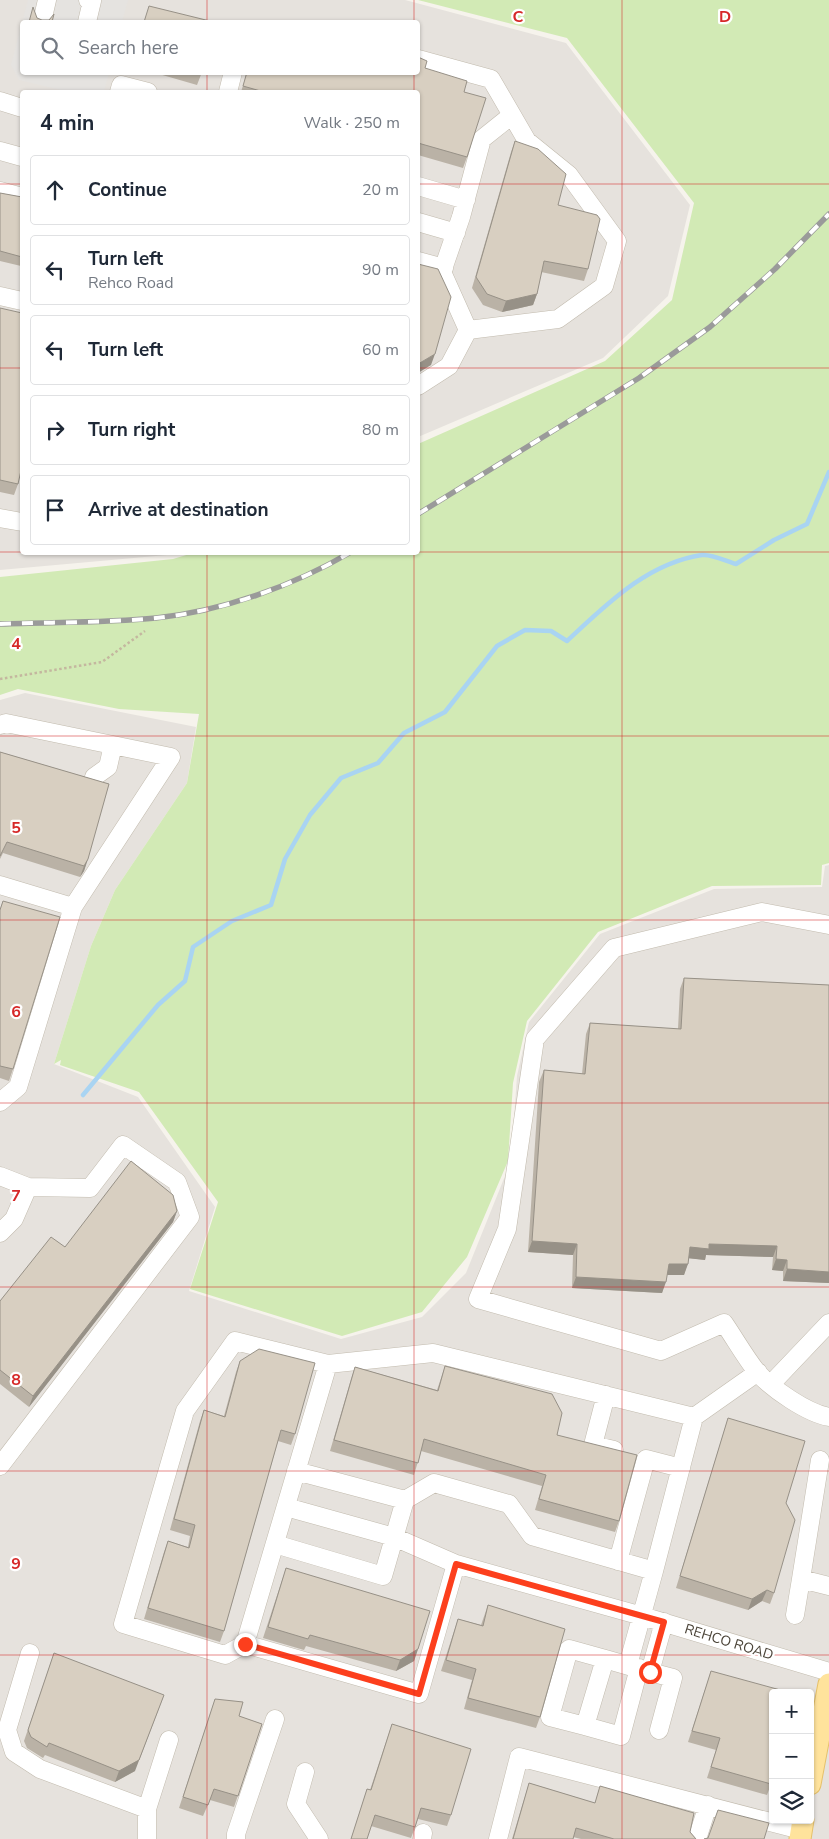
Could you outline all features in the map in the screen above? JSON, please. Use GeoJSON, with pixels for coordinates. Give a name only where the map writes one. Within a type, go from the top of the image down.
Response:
{"type":"FeatureCollection","features":[{"type":"Feature","properties":{"kind":"main road"},"geometry":{"type":"LineString","coordinates":[[811,1779],[825,1730],[829,1684]]}},
{"type":"Feature","properties":{"kind":"street"},"geometry":{"type":"LineString","coordinates":[[87,20],[92,1],[88,0]]}},
{"type":"Feature","properties":{"kind":"street"},"geometry":{"type":"LineString","coordinates":[[420,60],[491,80],[527,141],[569,176],[617,242],[604,286],[558,318],[468,330]]}},
{"type":"Feature","properties":{"kind":"street"},"geometry":{"type":"LineString","coordinates":[[228,90],[232,75]]}},
{"type":"Feature","properties":{"kind":"street"},"geometry":{"type":"LineString","coordinates":[[120,90],[121,85],[140,90]]}},
{"type":"Feature","properties":{"kind":"street"},"geometry":{"type":"LineString","coordinates":[[0,101],[20,107]]}},
{"type":"Feature","properties":{"kind":"street"},"geometry":{"type":"LineString","coordinates":[[468,330],[442,272],[466,200],[482,139],[512,115]]}},
{"type":"Feature","properties":{"kind":"street"},"geometry":{"type":"LineString","coordinates":[[0,151],[20,157]]}},
{"type":"Feature","properties":{"kind":"street"},"geometry":{"type":"LineString","coordinates":[[420,187],[466,200]]}},
{"type":"Feature","properties":{"kind":"street"},"geometry":{"type":"LineString","coordinates":[[0,191],[20,196]]}},
{"type":"Feature","properties":{"kind":"street"},"geometry":{"type":"LineString","coordinates":[[420,223],[456,232]]}},
{"type":"Feature","properties":{"kind":"street"},"geometry":{"type":"LineString","coordinates":[[420,262],[444,268]]}},
{"type":"Feature","properties":{"kind":"street"},"geometry":{"type":"LineString","coordinates":[[0,296],[20,301]]}},
{"type":"Feature","properties":{"kind":"street"},"geometry":{"type":"LineString","coordinates":[[420,385],[448,366],[468,330]]}},
{"type":"Feature","properties":{"kind":"street"},"geometry":{"type":"LineString","coordinates":[[0,518],[20,522]]}},
{"type":"Feature","properties":{"kind":"street"},"geometry":{"type":"LineString","coordinates":[[0,725],[6,723],[170,757],[73,907],[18,1087],[0,1102]]}},
{"type":"Feature","properties":{"kind":"street"},"geometry":{"type":"LineString","coordinates":[[94,777],[108,767],[114,745]]}},
{"type":"Feature","properties":{"kind":"street"},"geometry":{"type":"LineString","coordinates":[[0,886],[73,907]]}},
{"type":"Feature","properties":{"kind":"street"},"geometry":{"type":"LineString","coordinates":[[829,925],[762,912],[614,948],[535,1039],[507,1229],[478,1299],[661,1351],[724,1324],[758,1372],[771,1384],[815,1414],[829,1417]]}},
{"type":"Feature","properties":{"kind":"street"},"geometry":{"type":"LineString","coordinates":[[0,1176],[28,1187],[90,1188],[123,1145],[177,1182],[190,1217],[0,1466]]}},
{"type":"Feature","properties":{"kind":"street"},"geometry":{"type":"LineString","coordinates":[[0,1233],[14,1219],[28,1187]]}},
{"type":"Feature","properties":{"kind":"street"},"geometry":{"type":"LineString","coordinates":[[771,1384],[829,1323]]}},
{"type":"Feature","properties":{"kind":"street"},"geometry":{"type":"LineString","coordinates":[[456,1564],[419,1694],[245,1644],[225,1655],[123,1624],[185,1411],[235,1341],[328,1364],[433,1353],[694,1417]]}},
{"type":"Feature","properties":{"kind":"street"},"geometry":{"type":"LineString","coordinates":[[245,1644],[328,1364]]}},
{"type":"Feature","properties":{"kind":"street"},"geometry":{"type":"LineString","coordinates":[[659,1730],[674,1678],[639,1668],[604,1659],[569,1649],[550,1716],[621,1736],[639,1668],[642,1616],[694,1417],[758,1372]]}},
{"type":"Feature","properties":{"kind":"street"},"geometry":{"type":"LineString","coordinates":[[606,1395],[592,1445],[681,1468]]}},
{"type":"Feature","properties":{"kind":"street"},"geometry":{"type":"LineString","coordinates":[[618,1561],[646,1459]]}},
{"type":"Feature","properties":{"kind":"street"},"geometry":{"type":"LineString","coordinates":[[795,1615],[820,1460]]}},
{"type":"Feature","properties":{"kind":"street"},"geometry":{"type":"LineString","coordinates":[[296,1471],[405,1500]]}},
{"type":"Feature","properties":{"kind":"street"},"geometry":{"type":"LineString","coordinates":[[274,1544],[383,1576],[405,1500],[434,1483],[508,1504],[532,1536],[654,1571]]}},
{"type":"Feature","properties":{"kind":"street","name":"REHCO ROAD"},"geometry":{"type":"LineString","coordinates":[[286,1507],[394,1537],[456,1564],[664,1622],[829,1672]]}},
{"type":"Feature","properties":{"kind":"street"},"geometry":{"type":"LineString","coordinates":[[801,1580],[829,1586]]}},
{"type":"Feature","properties":{"kind":"street"},"geometry":{"type":"LineString","coordinates":[[639,1668],[664,1622]]}},
{"type":"Feature","properties":{"kind":"street"},"geometry":{"type":"LineString","coordinates":[[30,1652],[7,1730],[14,1752],[40,1770],[147,1809]]}},
{"type":"Feature","properties":{"kind":"street"},"geometry":{"type":"LineString","coordinates":[[586,1726],[604,1659]]}},
{"type":"Feature","properties":{"kind":"street"},"geometry":{"type":"LineString","coordinates":[[236,1839],[236,1834],[276,1719]]}},
{"type":"Feature","properties":{"kind":"street"},"geometry":{"type":"LineString","coordinates":[[147,1839],[147,1809],[169,1740]]}},
{"type":"Feature","properties":{"kind":"street"},"geometry":{"type":"LineString","coordinates":[[498,1839],[519,1756],[801,1830]]}},
{"type":"Feature","properties":{"kind":"street"},"geometry":{"type":"LineString","coordinates":[[305,1772],[296,1804],[319,1839]]}},
{"type":"Feature","properties":{"kind":"street"},"geometry":{"type":"LineString","coordinates":[[698,1839],[708,1805]]}},
{"type":"Feature","properties":{"kind":"path"},"geometry":{"type":"LineString","coordinates":[[0,679],[102,662],[145,631]]}},
{"type":"Feature","properties":{"kind":"shaded area"},"geometry":{"type":"Polygon","coordinates":[[[0,0],[405,0],[566,43],[690,205],[668,296],[603,358],[420,436],[420,90],[20,90],[20,555],[167,555],[0,570],[0,0]]]}},
{"type":"Feature","properties":{"kind":"shaded area"},"geometry":{"type":"Polygon","coordinates":[[[28,0],[128,0],[123,20],[23,20],[28,0]]]}},
{"type":"Feature","properties":{"kind":"shaded area"},"geometry":{"type":"Polygon","coordinates":[[[20,31],[20,75],[108,75],[105,90],[61,90],[19,80],[11,65],[20,31]]]}},
{"type":"Feature","properties":{"kind":"shaded area"},"geometry":{"type":"Polygon","coordinates":[[[25,693],[196,727],[187,783],[115,890],[91,946],[54,1064],[138,1097],[215,1207],[189,1291],[341,1339],[422,1317],[466,1273],[511,1161],[517,1076],[529,1022],[600,934],[714,889],[822,887],[825,866],[829,865],[829,1839],[0,1839],[0,700],[25,693]]]}},
{"type":"Feature","properties":{"kind":"green space"},"geometry":{"type":"Polygon","coordinates":[[[418,0],[829,0],[829,863],[822,865],[821,885],[712,886],[598,932],[527,1021],[513,1083],[508,1161],[467,1257],[422,1312],[342,1336],[190,1289],[218,1202],[139,1092],[60,1065],[61,1060],[54,1064],[91,946],[115,890],[187,783],[199,714],[119,709],[18,689],[0,695],[0,577],[173,559],[186,555],[420,555],[420,443],[605,361],[672,300],[694,203],[567,38],[418,0]]]}},
{"type":"Feature","properties":{"kind":"building"},"geometry":{"type":"Polygon","coordinates":[[[149,6],[206,20],[145,20],[149,6]]]}},
{"type":"Feature","properties":{"kind":"building"},"geometry":{"type":"Polygon","coordinates":[[[33,7],[37,18],[42,20],[30,20],[33,7]]]}},
{"type":"Feature","properties":{"kind":"building"},"geometry":{"type":"Polygon","coordinates":[[[420,58],[427,61],[425,68],[467,81],[464,92],[486,98],[467,157],[420,144],[420,90],[257,90],[243,86],[246,75],[420,75],[420,58]]]}},
{"type":"Feature","properties":{"kind":"building"},"geometry":{"type":"Polygon","coordinates":[[[515,141],[538,149],[566,174],[558,205],[597,215],[600,219],[588,269],[544,261],[537,294],[506,301],[487,294],[476,277],[515,141]]]}},
{"type":"Feature","properties":{"kind":"building"},"geometry":{"type":"Polygon","coordinates":[[[0,193],[20,197],[20,256],[0,251],[0,193]]]}},
{"type":"Feature","properties":{"kind":"building"},"geometry":{"type":"Polygon","coordinates":[[[420,264],[438,269],[451,297],[435,354],[420,363],[420,264]]]}},
{"type":"Feature","properties":{"kind":"building"},"geometry":{"type":"Polygon","coordinates":[[[0,308],[20,313],[20,475],[18,484],[0,480],[0,308]]]}},
{"type":"Feature","properties":{"kind":"building"},"geometry":{"type":"Polygon","coordinates":[[[0,752],[109,784],[88,859],[84,866],[7,842],[0,856],[0,752]]]}},
{"type":"Feature","properties":{"kind":"building"},"geometry":{"type":"Polygon","coordinates":[[[3,901],[60,917],[13,1069],[0,1066],[0,910],[3,901]]]}},
{"type":"Feature","properties":{"kind":"building"},"geometry":{"type":"Polygon","coordinates":[[[684,978],[829,985],[829,1272],[787,1269],[787,1260],[776,1259],[777,1246],[709,1244],[709,1249],[690,1247],[688,1264],[669,1264],[666,1282],[576,1277],[577,1244],[532,1241],[544,1070],[585,1074],[590,1023],[681,1029],[684,978]]]}},
{"type":"Feature","properties":{"kind":"building"},"geometry":{"type":"Polygon","coordinates":[[[131,1161],[173,1195],[177,1211],[33,1396],[0,1370],[0,1301],[51,1237],[65,1247],[131,1161]]]}},
{"type":"Feature","properties":{"kind":"building"},"geometry":{"type":"Polygon","coordinates":[[[259,1349],[315,1363],[295,1434],[281,1430],[224,1631],[148,1608],[168,1541],[189,1548],[195,1525],[174,1519],[204,1410],[225,1417],[240,1361],[259,1349]]]}},
{"type":"Feature","properties":{"kind":"building"},"geometry":{"type":"Polygon","coordinates":[[[445,1366],[552,1394],[562,1413],[557,1435],[637,1455],[619,1521],[539,1499],[546,1475],[424,1439],[418,1463],[334,1440],[355,1367],[438,1391],[445,1366]]]}},
{"type":"Feature","properties":{"kind":"building"},"geometry":{"type":"Polygon","coordinates":[[[728,1418],[805,1441],[786,1503],[795,1520],[774,1593],[767,1590],[752,1599],[680,1576],[728,1418]]]}},
{"type":"Feature","properties":{"kind":"building"},"geometry":{"type":"Polygon","coordinates":[[[286,1568],[430,1611],[418,1649],[400,1660],[310,1635],[308,1639],[268,1627],[286,1568]]]}},
{"type":"Feature","properties":{"kind":"building"},"geometry":{"type":"Polygon","coordinates":[[[488,1605],[565,1629],[540,1717],[468,1698],[476,1669],[446,1660],[458,1619],[483,1626],[488,1605]]]}},
{"type":"Feature","properties":{"kind":"building"},"geometry":{"type":"Polygon","coordinates":[[[54,1653],[164,1695],[139,1760],[119,1771],[49,1743],[47,1747],[31,1737],[28,1730],[54,1653]]]}},
{"type":"Feature","properties":{"kind":"building"},"geometry":{"type":"Polygon","coordinates":[[[711,1671],[777,1689],[769,1689],[769,1783],[711,1767],[720,1738],[692,1731],[711,1671]]]}},
{"type":"Feature","properties":{"kind":"building"},"geometry":{"type":"Polygon","coordinates":[[[215,1699],[243,1702],[239,1716],[262,1724],[238,1796],[214,1789],[208,1805],[183,1797],[215,1699]]]}},
{"type":"Feature","properties":{"kind":"building"},"geometry":{"type":"Polygon","coordinates":[[[392,1724],[471,1749],[451,1815],[421,1808],[415,1827],[375,1815],[367,1839],[351,1839],[367,1789],[371,1790],[392,1724]]]}},
{"type":"Feature","properties":{"kind":"building"},"geometry":{"type":"Polygon","coordinates":[[[529,1783],[595,1803],[600,1786],[694,1813],[690,1832],[696,1839],[614,1839],[576,1828],[573,1839],[513,1839],[529,1783]]]}},
{"type":"Feature","properties":{"kind":"building"},"geometry":{"type":"Polygon","coordinates":[[[718,1810],[769,1823],[764,1839],[704,1839],[708,1838],[718,1810]]]}},
{"type":"Feature","properties":{"kind":"waterway"},"geometry":{"type":"LineString","coordinates":[[83,1095],[158,1005],[185,981],[193,947],[232,921],[271,905],[285,859],[310,815],[341,778],[378,763],[404,733],[445,712],[497,646],[525,630],[551,631],[567,641],[612,600],[645,576],[682,560],[706,555],[736,564],[774,540],[807,524],[829,472]]}},
{"type":"Feature","properties":{"kind":"railway"},"geometry":{"type":"LineString","coordinates":[[420,513],[639,378],[710,327],[775,269],[829,214]]}},
{"type":"Feature","properties":{"kind":"railway"},"geometry":{"type":"LineString","coordinates":[[0,624],[137,620],[207,610],[281,586],[346,555]]}},
{"type":"Feature","properties":{"kind":"route"},"geometry":{"type":"LineString","coordinates":[[245,1644],[419,1694],[456,1564],[664,1622],[650,1672]]}}]}
